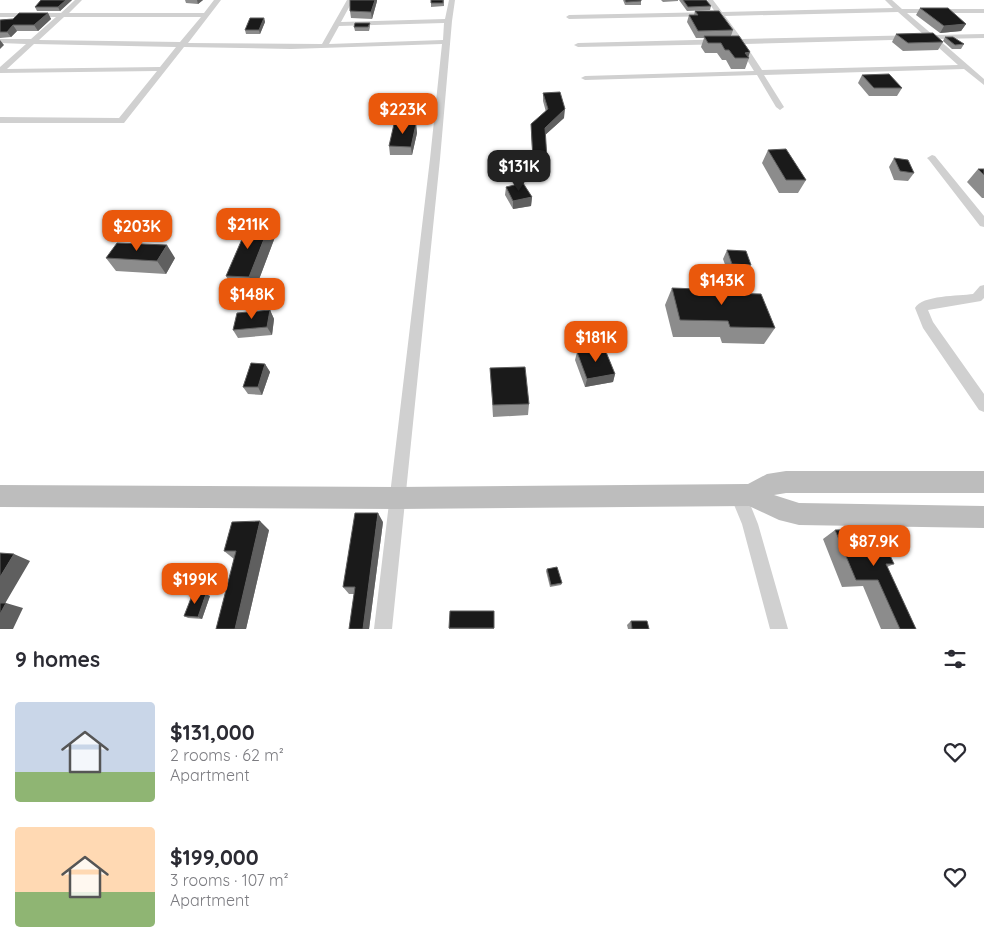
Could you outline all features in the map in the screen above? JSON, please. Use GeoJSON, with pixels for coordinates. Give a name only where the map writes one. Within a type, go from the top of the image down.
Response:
{"type":"FeatureCollection","features":[{"type":"Feature","properties":{"kind":"main road"},"geometry":{"type":"LineString","coordinates":[[744,495],[766,485],[786,482],[984,482]]}},
{"type":"Feature","properties":{"kind":"main road"},"geometry":{"type":"LineString","coordinates":[[0,496],[397,498],[744,495],[779,510],[799,514],[984,517]]}},
{"type":"Feature","properties":{"kind":"street"},"geometry":{"type":"LineString","coordinates":[[0,71],[79,0]]}},
{"type":"Feature","properties":{"kind":"street"},"geometry":{"type":"LineString","coordinates":[[0,120],[120,121],[218,0]]}},
{"type":"Feature","properties":{"kind":"street"},"geometry":{"type":"LineString","coordinates":[[324,46],[350,0]]}},
{"type":"Feature","properties":{"kind":"street"},"geometry":{"type":"LineString","coordinates":[[383,629],[448,21],[452,0]]}},
{"type":"Feature","properties":{"kind":"street"},"geometry":{"type":"LineString","coordinates":[[710,0],[740,42],[780,107]]}},
{"type":"Feature","properties":{"kind":"street"},"geometry":{"type":"LineString","coordinates":[[888,0],[965,67],[980,76],[984,83]]}},
{"type":"Feature","properties":{"kind":"street"},"geometry":{"type":"LineString","coordinates":[[569,17],[900,10],[984,11]]}},
{"type":"Feature","properties":{"kind":"street"},"geometry":{"type":"LineString","coordinates":[[0,14],[206,15]]}},
{"type":"Feature","properties":{"kind":"street"},"geometry":{"type":"LineString","coordinates":[[335,24],[448,21]]}},
{"type":"Feature","properties":{"kind":"street"},"geometry":{"type":"LineString","coordinates":[[578,45],[984,36]]}},
{"type":"Feature","properties":{"kind":"street"},"geometry":{"type":"LineString","coordinates":[[0,41],[324,46],[446,42]]}},
{"type":"Feature","properties":{"kind":"street"},"geometry":{"type":"LineString","coordinates":[[585,78],[965,67]]}},
{"type":"Feature","properties":{"kind":"street"},"geometry":{"type":"LineString","coordinates":[[0,71],[164,69]]}},
{"type":"Feature","properties":{"kind":"street"},"geometry":{"type":"LineString","coordinates":[[932,158],[984,222]]}},
{"type":"Feature","properties":{"kind":"street"},"geometry":{"type":"LineString","coordinates":[[984,289],[977,298],[927,304],[921,308],[927,324],[984,406]]}},
{"type":"Feature","properties":{"kind":"street"},"geometry":{"type":"LineString","coordinates":[[744,495],[750,524],[779,629]]}},
{"type":"Feature","properties":{"kind":"building"},"geometry":{"type":"Polygon","coordinates":[[[41,0],[66,0],[58,7],[35,7],[41,0]]]}},
{"type":"Feature","properties":{"kind":"building"},"geometry":{"type":"Polygon","coordinates":[[[350,0],[375,0],[371,12],[350,11],[350,0]]]}},
{"type":"Feature","properties":{"kind":"building"},"geometry":{"type":"Polygon","coordinates":[[[431,0],[443,0],[443,3],[431,3],[431,0]]]}},
{"type":"Feature","properties":{"kind":"building"},"geometry":{"type":"Polygon","coordinates":[[[625,0],[641,0],[641,1],[626,2],[625,0]]]}},
{"type":"Feature","properties":{"kind":"building"},"geometry":{"type":"Polygon","coordinates":[[[683,0],[706,0],[711,6],[688,7],[683,0]]]}},
{"type":"Feature","properties":{"kind":"building"},"geometry":{"type":"Polygon","coordinates":[[[920,8],[948,8],[966,24],[944,26],[920,8]]]}},
{"type":"Feature","properties":{"kind":"building"},"geometry":{"type":"Polygon","coordinates":[[[695,11],[719,11],[733,30],[698,31],[689,15],[698,15],[695,11]]]}},
{"type":"Feature","properties":{"kind":"building"},"geometry":{"type":"Polygon","coordinates":[[[19,13],[48,13],[34,25],[13,25],[7,32],[0,32],[0,20],[13,19],[19,13]]]}},
{"type":"Feature","properties":{"kind":"building"},"geometry":{"type":"Polygon","coordinates":[[[250,18],[264,18],[259,30],[245,30],[250,18]]]}},
{"type":"Feature","properties":{"kind":"building"},"geometry":{"type":"Polygon","coordinates":[[[355,23],[370,23],[368,27],[354,27],[355,23]]]}},
{"type":"Feature","properties":{"kind":"building"},"geometry":{"type":"Polygon","coordinates":[[[933,33],[943,42],[908,43],[896,34],[933,33]]]}},
{"type":"Feature","properties":{"kind":"building"},"geometry":{"type":"Polygon","coordinates":[[[704,36],[739,36],[750,52],[745,53],[749,58],[735,58],[729,50],[725,50],[721,43],[708,43],[704,36]]]}},
{"type":"Feature","properties":{"kind":"building"},"geometry":{"type":"Polygon","coordinates":[[[945,37],[953,37],[964,44],[955,45],[945,37]]]}},
{"type":"Feature","properties":{"kind":"building"},"geometry":{"type":"Polygon","coordinates":[[[889,74],[902,88],[874,88],[862,75],[889,74]]]}},
{"type":"Feature","properties":{"kind":"building"},"geometry":{"type":"Polygon","coordinates":[[[560,92],[565,109],[545,128],[547,159],[533,158],[531,124],[548,109],[543,93],[560,92]]]}},
{"type":"Feature","properties":{"kind":"building"},"geometry":{"type":"Polygon","coordinates":[[[394,124],[416,124],[411,147],[389,146],[394,124]]]}},
{"type":"Feature","properties":{"kind":"building"},"geometry":{"type":"Polygon","coordinates":[[[786,149],[806,180],[786,180],[768,150],[786,149]]]}},
{"type":"Feature","properties":{"kind":"building"},"geometry":{"type":"Polygon","coordinates":[[[894,158],[908,160],[914,173],[900,171],[894,158]]]}},
{"type":"Feature","properties":{"kind":"building"},"geometry":{"type":"Polygon","coordinates":[[[978,169],[984,169],[984,175],[978,169]]]}},
{"type":"Feature","properties":{"kind":"building"},"geometry":{"type":"Polygon","coordinates":[[[523,183],[532,197],[513,201],[506,187],[523,183]]]}},
{"type":"Feature","properties":{"kind":"building"},"geometry":{"type":"Polygon","coordinates":[[[249,223],[270,224],[249,277],[226,276],[249,223]]]}},
{"type":"Feature","properties":{"kind":"building"},"geometry":{"type":"Polygon","coordinates":[[[117,243],[167,245],[157,261],[106,258],[117,243]]]}},
{"type":"Feature","properties":{"kind":"building"},"geometry":{"type":"Polygon","coordinates":[[[727,250],[746,251],[751,265],[732,264],[727,250]]]}},
{"type":"Feature","properties":{"kind":"building"},"geometry":{"type":"Polygon","coordinates":[[[695,278],[719,279],[724,293],[761,294],[775,328],[730,327],[728,321],[680,320],[672,288],[698,289],[695,278]]]}},
{"type":"Feature","properties":{"kind":"building"},"geometry":{"type":"Polygon","coordinates":[[[270,310],[267,327],[233,330],[237,313],[270,310]]]}},
{"type":"Feature","properties":{"kind":"building"},"geometry":{"type":"Polygon","coordinates":[[[604,347],[615,374],[587,379],[577,352],[604,347]]]}},
{"type":"Feature","properties":{"kind":"building"},"geometry":{"type":"Polygon","coordinates":[[[251,363],[265,364],[258,387],[243,387],[251,363]]]}},
{"type":"Feature","properties":{"kind":"building"},"geometry":{"type":"Polygon","coordinates":[[[525,367],[529,404],[493,405],[490,368],[525,367]]]}},
{"type":"Feature","properties":{"kind":"building"},"geometry":{"type":"Polygon","coordinates":[[[355,513],[378,513],[363,629],[349,629],[355,587],[343,587],[355,513]]]}},
{"type":"Feature","properties":{"kind":"building"},"geometry":{"type":"Polygon","coordinates":[[[260,521],[235,629],[216,629],[236,551],[224,551],[232,522],[260,521]]]}},
{"type":"Feature","properties":{"kind":"building"},"geometry":{"type":"Polygon","coordinates":[[[878,529],[894,564],[886,564],[916,629],[900,629],[878,580],[856,580],[835,530],[878,529]]]}},
{"type":"Feature","properties":{"kind":"building"},"geometry":{"type":"Polygon","coordinates":[[[0,553],[14,554],[0,577],[0,553]]]}},
{"type":"Feature","properties":{"kind":"building"},"geometry":{"type":"Polygon","coordinates":[[[557,567],[562,583],[551,585],[547,569],[557,567]]]}},
{"type":"Feature","properties":{"kind":"building"},"geometry":{"type":"Polygon","coordinates":[[[193,593],[206,594],[198,617],[184,616],[193,593]]]}},
{"type":"Feature","properties":{"kind":"building"},"geometry":{"type":"Polygon","coordinates":[[[0,603],[6,603],[0,614],[0,603]]]}},
{"type":"Feature","properties":{"kind":"building"},"geometry":{"type":"Polygon","coordinates":[[[450,611],[494,611],[494,628],[449,628],[450,611]]]}},
{"type":"Feature","properties":{"kind":"building"},"geometry":{"type":"Polygon","coordinates":[[[631,621],[647,621],[649,629],[632,629],[631,621]]]}}]}
